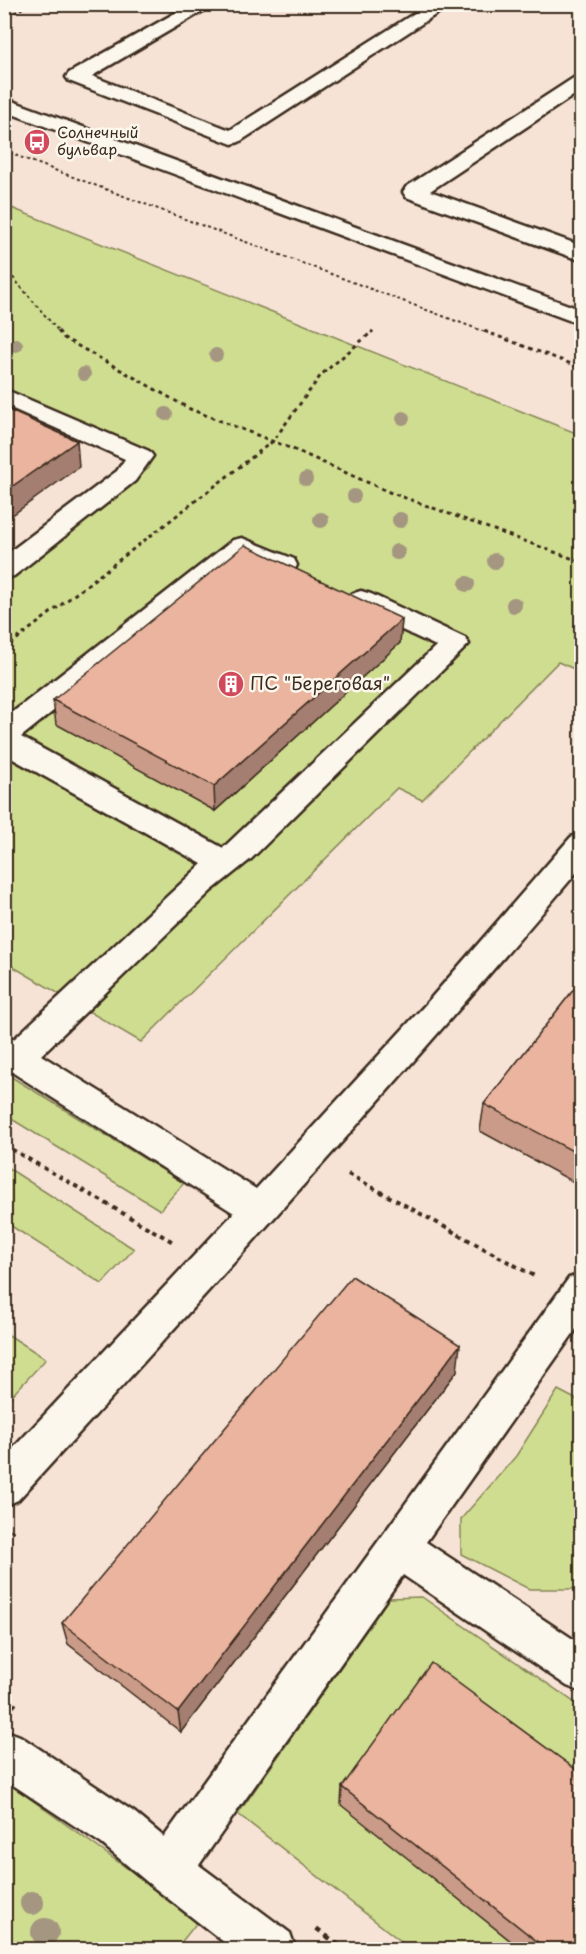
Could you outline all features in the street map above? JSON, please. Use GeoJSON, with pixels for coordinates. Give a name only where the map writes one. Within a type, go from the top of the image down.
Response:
{"type":"FeatureCollection","features":[{"type":"Feature","properties":{"kind":"street"},"geometry":{"type":"LineString","coordinates":[[206,4],[76,77],[232,138],[443,4]]}},
{"type":"Feature","properties":{"kind":"street"},"geometry":{"type":"LineString","coordinates":[[582,81],[414,192],[582,254]]}},
{"type":"Feature","properties":{"kind":"street"},"geometry":{"type":"LineString","coordinates":[[4,104],[582,318]]}},
{"type":"Feature","properties":{"kind":"street"},"geometry":{"type":"LineString","coordinates":[[4,396],[140,456],[126,476],[4,570]]}},
{"type":"Feature","properties":{"kind":"street"},"geometry":{"type":"LineString","coordinates":[[4,735],[242,546],[306,575]]}},
{"type":"Feature","properties":{"kind":"street"},"geometry":{"type":"LineString","coordinates":[[260,1210],[11,1053],[225,863],[455,644],[338,590]]}},
{"type":"Feature","properties":{"kind":"street"},"geometry":{"type":"LineString","coordinates":[[4,741],[225,863]]}},
{"type":"Feature","properties":{"kind":"street"},"geometry":{"type":"LineString","coordinates":[[4,1487],[208,1267],[437,1014],[582,845]]}},
{"type":"Feature","properties":{"kind":"street"},"geometry":{"type":"LineString","coordinates":[[168,1870],[578,1294]]}},
{"type":"Feature","properties":{"kind":"street"},"geometry":{"type":"LineString","coordinates":[[398,1547],[582,1671]]}},
{"type":"Feature","properties":{"kind":"street"},"geometry":{"type":"LineString","coordinates":[[4,1752],[118,1828],[168,1870],[273,1950]]}},
{"type":"Feature","properties":{"kind":"path"},"geometry":{"type":"LineString","coordinates":[[4,7],[10,4]]}},
{"type":"Feature","properties":{"kind":"path"},"geometry":{"type":"LineString","coordinates":[[4,18],[31,4]]}},
{"type":"Feature","properties":{"kind":"path"},"geometry":{"type":"LineString","coordinates":[[4,151],[582,368]]}},
{"type":"Feature","properties":{"kind":"path"},"geometry":{"type":"LineString","coordinates":[[4,202],[8,191]]}},
{"type":"Feature","properties":{"kind":"path"},"geometry":{"type":"LineString","coordinates":[[4,243],[10,274],[64,338],[190,409],[273,441],[389,492],[581,561]]}},
{"type":"Feature","properties":{"kind":"path"},"geometry":{"type":"LineString","coordinates":[[4,649],[273,441],[321,375],[374,330]]}},
{"type":"Feature","properties":{"kind":"path"},"geometry":{"type":"LineString","coordinates":[[4,1145],[172,1242],[208,1267]]}},
{"type":"Feature","properties":{"kind":"path"},"geometry":{"type":"LineString","coordinates":[[345,1172],[578,1294]]}},
{"type":"Feature","properties":{"kind":"green space"},"geometry":{"type":"Polygon","coordinates":[[[4,205],[581,435],[581,672],[558,662],[422,800],[397,788],[141,1042],[5,962],[5,584],[149,468],[150,451],[5,391],[4,205]]]}},
{"type":"Feature","properties":{"kind":"green space"},"geometry":{"type":"Polygon","coordinates":[[[5,1073],[184,1183],[160,1210],[5,1115],[5,1073]]]}},
{"type":"Feature","properties":{"kind":"green space"},"geometry":{"type":"Polygon","coordinates":[[[5,1166],[134,1249],[102,1284],[5,1222],[5,1166]]]}},
{"type":"Feature","properties":{"kind":"green space"},"geometry":{"type":"Polygon","coordinates":[[[4,1332],[46,1359],[5,1403],[4,1403],[4,1332]]]}},
{"type":"Feature","properties":{"kind":"green space"},"geometry":{"type":"Polygon","coordinates":[[[558,1390],[581,1402],[581,1582],[575,1589],[529,1589],[461,1554],[461,1519],[516,1456],[558,1390]]]}},
{"type":"Feature","properties":{"kind":"green space"},"geometry":{"type":"Polygon","coordinates":[[[422,1597],[581,1707],[581,1949],[411,1949],[238,1814],[389,1598],[422,1597]]]}},
{"type":"Feature","properties":{"kind":"green space"},"geometry":{"type":"Polygon","coordinates":[[[4,1780],[199,1920],[176,1949],[5,1949],[4,1780]]]}},
{"type":"Feature","properties":{"kind":"building"},"geometry":{"type":"Polygon","coordinates":[[[4,408],[77,441],[4,492],[4,408]]]}},
{"type":"Feature","properties":{"kind":"building","name":"ПС \"Береговая\""},"geometry":{"type":"Polygon","coordinates":[[[245,545],[402,619],[214,786],[53,700],[245,545]]]}},
{"type":"Feature","properties":{"kind":"building"},"geometry":{"type":"Polygon","coordinates":[[[582,979],[582,1156],[484,1104],[582,979]]]}},
{"type":"Feature","properties":{"kind":"building"},"geometry":{"type":"Polygon","coordinates":[[[352,1276],[460,1345],[178,1712],[62,1623],[352,1276]]]}},
{"type":"Feature","properties":{"kind":"building"},"geometry":{"type":"Polygon","coordinates":[[[431,1663],[582,1774],[582,1950],[548,1950],[342,1787],[431,1663]]]}},
{"type":"Feature","properties":{"kind":"place","name":"Солнечный бульвар"},"geometry":{"type":"Point","coordinates":[37,142]}},
{"type":"Feature","properties":{"kind":"place","name":"ПС \"Береговая\""},"geometry":{"type":"Point","coordinates":[231,684]}}]}
